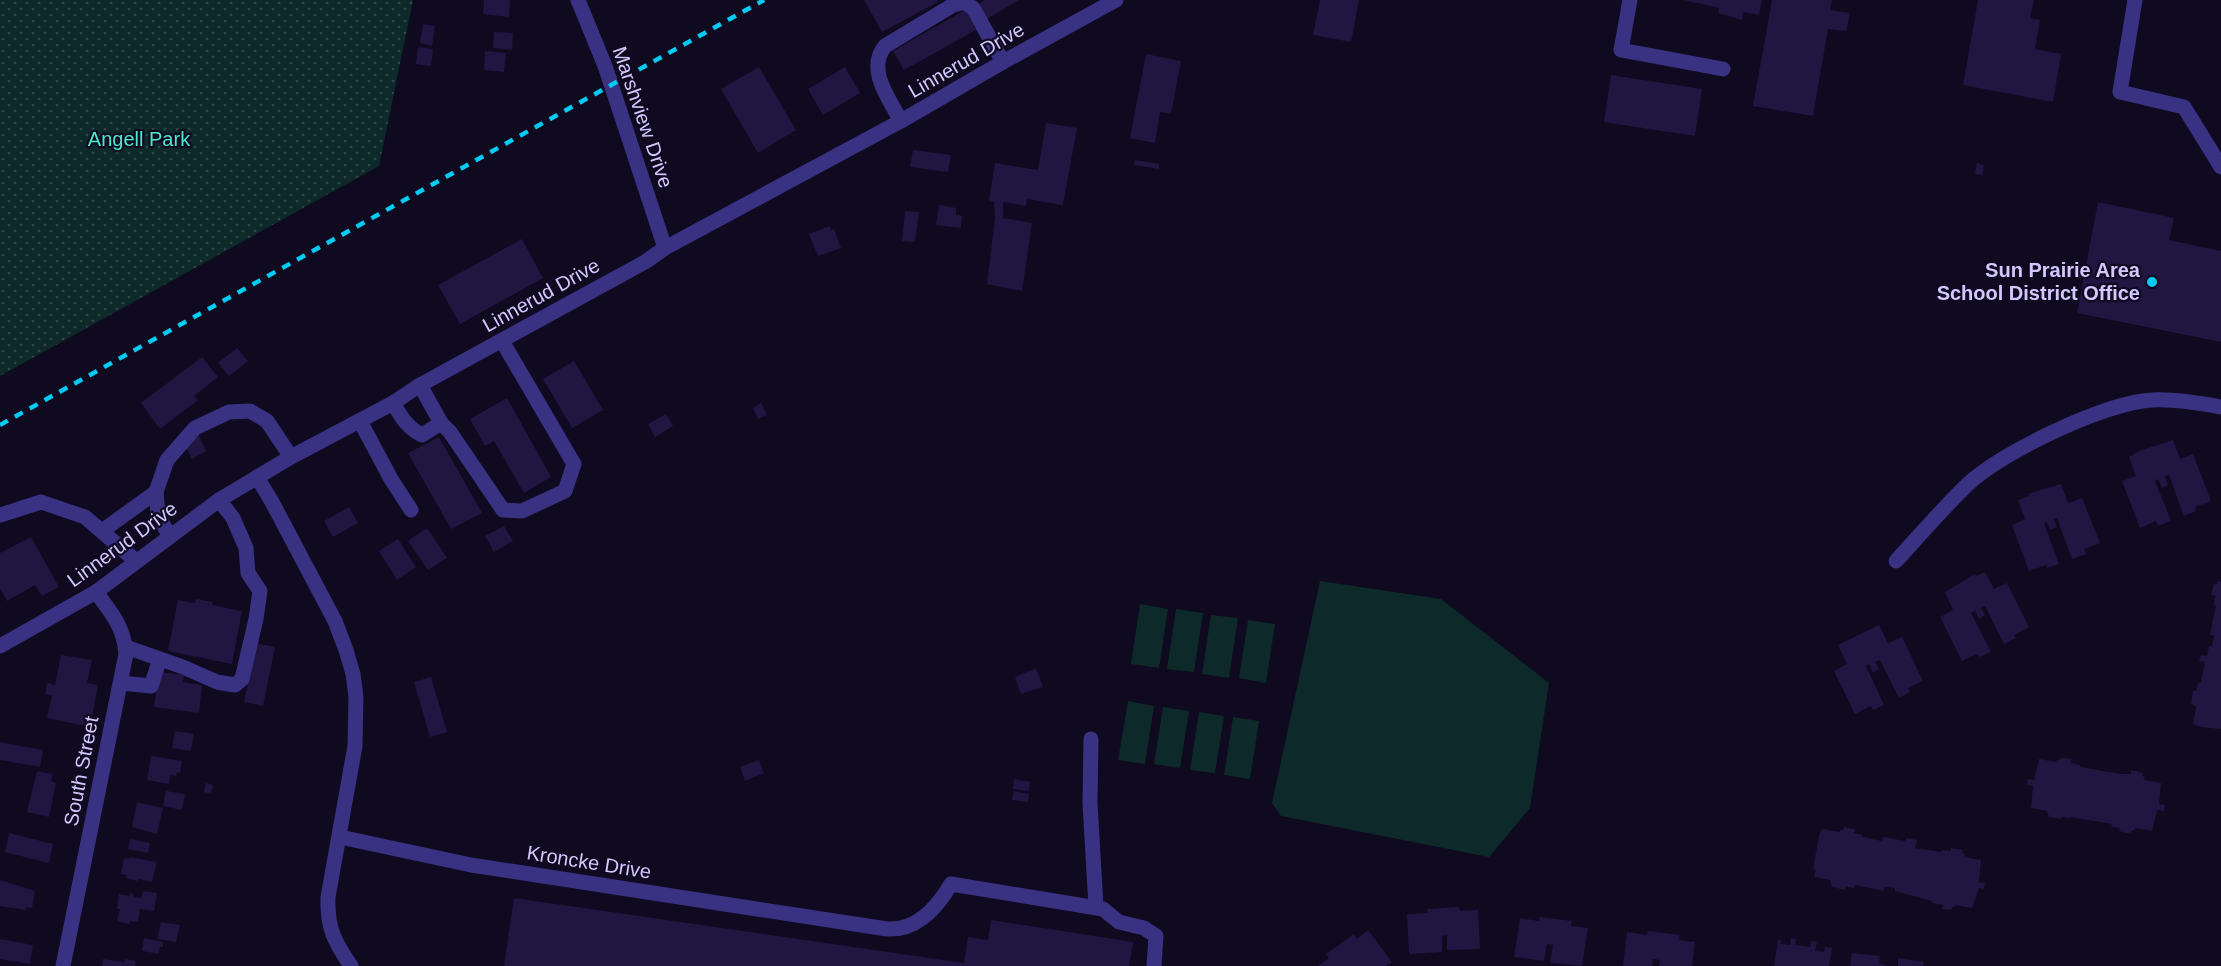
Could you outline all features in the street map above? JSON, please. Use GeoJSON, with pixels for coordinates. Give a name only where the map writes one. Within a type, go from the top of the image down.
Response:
{"type":"FeatureCollection","features":[{"type":"Feature","properties":{"kind":"street","name":"Marshview Drive"},"geometry":{"type":"LineString","coordinates":[[578,0],[605,66],[665,248]]}},
{"type":"Feature","properties":{"kind":"street","name":"Linnerud Drive"},"geometry":{"type":"LineString","coordinates":[[0,646],[96,592],[219,500],[256,477],[645,262],[665,248],[901,121],[1099,4],[1116,0]]}},
{"type":"Feature","properties":{"kind":"street"},"geometry":{"type":"LineString","coordinates":[[1630,0],[1622,50],[1723,69]]}},
{"type":"Feature","properties":{"kind":"street"},"geometry":{"type":"LineString","coordinates":[[2135,0],[2120,92],[2184,107],[2221,167]]}},
{"type":"Feature","properties":{"kind":"street"},"geometry":{"type":"LineString","coordinates":[[901,121],[886,92],[877,67],[878,55],[885,46],[953,5],[964,2],[974,8],[1003,62]]}},
{"type":"Feature","properties":{"kind":"street"},"geometry":{"type":"LineString","coordinates":[[420,385],[441,423],[450,432],[503,510],[522,511],[565,491],[574,464],[502,341]]}},
{"type":"Feature","properties":{"kind":"street"},"geometry":{"type":"LineString","coordinates":[[1896,561],[1969,483],[2004,457],[2096,413],[2151,400],[2221,407]]}},
{"type":"Feature","properties":{"kind":"street"},"geometry":{"type":"LineString","coordinates":[[393,403],[404,422],[422,435],[441,423]]}},
{"type":"Feature","properties":{"kind":"street"},"geometry":{"type":"LineString","coordinates":[[169,536],[158,514],[156,492],[167,460],[195,428],[229,412],[250,411],[267,421],[291,457]]}},
{"type":"Feature","properties":{"kind":"street"},"geometry":{"type":"LineString","coordinates":[[360,420],[391,479],[411,510]]}},
{"type":"Feature","properties":{"kind":"street"},"geometry":{"type":"LineString","coordinates":[[256,477],[335,621],[353,675],[356,697],[355,746],[328,897],[331,934],[351,966]]}},
{"type":"Feature","properties":{"kind":"street"},"geometry":{"type":"LineString","coordinates":[[102,531],[156,492]]}},
{"type":"Feature","properties":{"kind":"street"},"geometry":{"type":"LineString","coordinates":[[126,647],[217,682],[235,686],[242,679],[260,591],[248,573],[246,548],[233,518],[219,500]]}},
{"type":"Feature","properties":{"kind":"street"},"geometry":{"type":"LineString","coordinates":[[0,515],[41,502],[85,517],[136,561]]}},
{"type":"Feature","properties":{"kind":"street","name":"South Street"},"geometry":{"type":"LineString","coordinates":[[63,966],[121,683],[126,647],[125,637],[119,624],[96,592]]}},
{"type":"Feature","properties":{"kind":"street"},"geometry":{"type":"LineString","coordinates":[[121,683],[151,686],[160,659]]}},
{"type":"Feature","properties":{"kind":"street"},"geometry":{"type":"LineString","coordinates":[[1091,739],[1090,803],[1096,907]]}},
{"type":"Feature","properties":{"kind":"street","name":"Kroncke Drive"},"geometry":{"type":"LineString","coordinates":[[340,837],[471,865],[887,929],[908,928],[916,923],[940,901],[951,884],[1103,909],[1119,922],[1144,928],[1156,936],[1154,966]]}},
{"type":"Feature","properties":{"kind":"green space","name":"Angell Park"},"geometry":{"type":"Polygon","coordinates":[[[0,0],[413,0],[379,166],[0,376],[0,0]]]}},
{"type":"Feature","properties":{"kind":"green space"},"geometry":{"type":"Polygon","coordinates":[[[1320,581],[1441,599],[1549,683],[1530,808],[1489,857],[1281,816],[1272,803],[1320,581]]]}},
{"type":"Feature","properties":{"kind":"green space"},"geometry":{"type":"Polygon","coordinates":[[[1140,604],[1168,609],[1159,668],[1131,664],[1140,604]]]}},
{"type":"Feature","properties":{"kind":"green space"},"geometry":{"type":"Polygon","coordinates":[[[1176,609],[1203,613],[1194,672],[1167,669],[1176,609]]]}},
{"type":"Feature","properties":{"kind":"green space"},"geometry":{"type":"Polygon","coordinates":[[[1211,615],[1238,618],[1229,678],[1202,674],[1211,615]]]}},
{"type":"Feature","properties":{"kind":"green space"},"geometry":{"type":"Polygon","coordinates":[[[1248,620],[1275,624],[1266,683],[1239,678],[1248,620]]]}},
{"type":"Feature","properties":{"kind":"green space"},"geometry":{"type":"Polygon","coordinates":[[[1128,701],[1154,706],[1145,764],[1118,760],[1128,701]]]}},
{"type":"Feature","properties":{"kind":"green space"},"geometry":{"type":"Polygon","coordinates":[[[1163,707],[1189,711],[1180,768],[1154,764],[1163,707]]]}},
{"type":"Feature","properties":{"kind":"green space"},"geometry":{"type":"Polygon","coordinates":[[[1199,712],[1224,716],[1215,773],[1190,770],[1199,712]]]}},
{"type":"Feature","properties":{"kind":"green space"},"geometry":{"type":"Polygon","coordinates":[[[1233,717],[1259,721],[1250,779],[1224,775],[1233,717]]]}},
{"type":"Feature","properties":{"kind":"building"},"geometry":{"type":"Polygon","coordinates":[[[484,0],[510,0],[509,17],[483,14],[484,0]]]}},
{"type":"Feature","properties":{"kind":"building"},"geometry":{"type":"Polygon","coordinates":[[[864,0],[937,0],[938,2],[882,32],[864,0]]]}},
{"type":"Feature","properties":{"kind":"building"},"geometry":{"type":"Polygon","coordinates":[[[985,0],[1019,0],[987,19],[979,4],[985,0]]]}},
{"type":"Feature","properties":{"kind":"building"},"geometry":{"type":"Polygon","coordinates":[[[1320,0],[1359,0],[1351,42],[1313,35],[1320,0]]]}},
{"type":"Feature","properties":{"kind":"building"},"geometry":{"type":"Polygon","coordinates":[[[1684,0],[1762,0],[1759,15],[1743,12],[1742,20],[1718,13],[1719,8],[1684,0]]]}},
{"type":"Feature","properties":{"kind":"building"},"geometry":{"type":"Polygon","coordinates":[[[1772,0],[1832,0],[1830,10],[1850,13],[1846,31],[1828,29],[1813,116],[1753,106],[1772,0]]]}},
{"type":"Feature","properties":{"kind":"building"},"geometry":{"type":"Polygon","coordinates":[[[1978,0],[2034,0],[2030,18],[2040,20],[2035,49],[2061,54],[2053,102],[1963,85],[1978,0]]]}},
{"type":"Feature","properties":{"kind":"building"},"geometry":{"type":"Polygon","coordinates":[[[965,10],[976,30],[904,70],[893,51],[965,10]]]}},
{"type":"Feature","properties":{"kind":"building"},"geometry":{"type":"Polygon","coordinates":[[[423,24],[435,26],[432,46],[420,43],[423,24]]]}},
{"type":"Feature","properties":{"kind":"building"},"geometry":{"type":"Polygon","coordinates":[[[494,32],[513,33],[512,50],[493,48],[494,32]]]}},
{"type":"Feature","properties":{"kind":"building"},"geometry":{"type":"Polygon","coordinates":[[[418,47],[433,49],[431,66],[416,64],[418,47]]]}},
{"type":"Feature","properties":{"kind":"building"},"geometry":{"type":"Polygon","coordinates":[[[485,51],[506,53],[504,72],[484,70],[485,51]]]}},
{"type":"Feature","properties":{"kind":"building"},"geometry":{"type":"Polygon","coordinates":[[[1146,54],[1181,61],[1171,114],[1160,112],[1155,143],[1130,138],[1146,54]]]}},
{"type":"Feature","properties":{"kind":"building"},"geometry":{"type":"Polygon","coordinates":[[[759,67],[796,130],[758,153],[721,89],[759,67]]]}},
{"type":"Feature","properties":{"kind":"building"},"geometry":{"type":"Polygon","coordinates":[[[845,67],[860,93],[823,115],[808,89],[845,67]]]}},
{"type":"Feature","properties":{"kind":"building"},"geometry":{"type":"Polygon","coordinates":[[[1611,75],[1702,89],[1695,136],[1604,122],[1611,75]]]}},
{"type":"Feature","properties":{"kind":"building"},"geometry":{"type":"Polygon","coordinates":[[[1046,123],[1077,128],[1063,205],[1027,199],[1026,206],[1003,202],[1003,218],[1032,223],[1022,291],[987,284],[995,218],[994,202],[989,200],[995,163],[1038,170],[1046,123]]]}},
{"type":"Feature","properties":{"kind":"building"},"geometry":{"type":"Polygon","coordinates":[[[913,150],[951,155],[948,172],[910,167],[913,150]]]}},
{"type":"Feature","properties":{"kind":"building"},"geometry":{"type":"Polygon","coordinates":[[[1135,160],[1159,164],[1159,169],[1134,165],[1135,160]]]}},
{"type":"Feature","properties":{"kind":"building"},"geometry":{"type":"Polygon","coordinates":[[[1977,163],[1984,165],[1982,175],[1975,174],[1977,163]]]}},
{"type":"Feature","properties":{"kind":"building","name":"Sun Prairie Area School District Office"},"geometry":{"type":"Polygon","coordinates":[[[2098,202],[2174,218],[2169,240],[2221,251],[2221,342],[2077,313],[2098,202]]]}},
{"type":"Feature","properties":{"kind":"building"},"geometry":{"type":"Polygon","coordinates":[[[939,205],[956,208],[956,215],[962,216],[961,228],[936,225],[939,205]]]}},
{"type":"Feature","properties":{"kind":"building"},"geometry":{"type":"Polygon","coordinates":[[[905,211],[919,212],[915,242],[902,241],[905,211]]]}},
{"type":"Feature","properties":{"kind":"building"},"geometry":{"type":"Polygon","coordinates":[[[830,226],[831,230],[834,229],[841,248],[818,256],[809,234],[830,226]]]}},
{"type":"Feature","properties":{"kind":"building"},"geometry":{"type":"Polygon","coordinates":[[[522,239],[543,278],[460,324],[438,285],[522,239]]]}},
{"type":"Feature","properties":{"kind":"building"},"geometry":{"type":"Polygon","coordinates":[[[237,348],[248,361],[229,376],[218,363],[237,348]]]}},
{"type":"Feature","properties":{"kind":"building"},"geometry":{"type":"Polygon","coordinates":[[[202,357],[218,377],[194,396],[198,400],[160,429],[141,403],[202,357]]]}},
{"type":"Feature","properties":{"kind":"building"},"geometry":{"type":"Polygon","coordinates":[[[574,361],[603,410],[572,428],[543,379],[574,361]]]}},
{"type":"Feature","properties":{"kind":"building"},"geometry":{"type":"Polygon","coordinates":[[[507,398],[551,477],[524,493],[494,441],[485,446],[470,419],[507,398]]]}},
{"type":"Feature","properties":{"kind":"building"},"geometry":{"type":"Polygon","coordinates":[[[761,403],[767,415],[758,419],[753,408],[761,403]]]}},
{"type":"Feature","properties":{"kind":"building"},"geometry":{"type":"Polygon","coordinates":[[[666,414],[673,426],[655,437],[648,424],[666,414]]]}},
{"type":"Feature","properties":{"kind":"building"},"geometry":{"type":"Polygon","coordinates":[[[199,436],[206,451],[192,459],[185,445],[199,436]]]}},
{"type":"Feature","properties":{"kind":"building"},"geometry":{"type":"Polygon","coordinates":[[[439,437],[482,513],[451,529],[408,453],[439,437]]]}},
{"type":"Feature","properties":{"kind":"building"},"geometry":{"type":"Polygon","coordinates":[[[2173,440],[2180,459],[2193,454],[2211,501],[2195,507],[2196,511],[2184,516],[2169,475],[2165,476],[2168,485],[2162,488],[2158,479],[2155,481],[2171,521],[2158,526],[2156,521],[2140,528],[2122,481],[2136,476],[2129,457],[2139,451],[2173,440]]]}},
{"type":"Feature","properties":{"kind":"building"},"geometry":{"type":"Polygon","coordinates":[[[2061,484],[2068,503],[2082,498],[2100,543],[2084,549],[2086,554],[2072,559],[2057,518],[2054,519],[2057,527],[2050,530],[2047,522],[2044,523],[2059,564],[2047,568],[2046,565],[2029,571],[2012,525],[2025,519],[2018,500],[2029,496],[2028,494],[2061,484]]]}},
{"type":"Feature","properties":{"kind":"building"},"geometry":{"type":"Polygon","coordinates":[[[349,507],[358,523],[333,537],[324,521],[349,507]]]}},
{"type":"Feature","properties":{"kind":"building"},"geometry":{"type":"Polygon","coordinates":[[[504,526],[513,541],[494,552],[485,536],[504,526]]]}},
{"type":"Feature","properties":{"kind":"building"},"geometry":{"type":"Polygon","coordinates":[[[427,528],[447,558],[428,570],[408,541],[427,528]]]}},
{"type":"Feature","properties":{"kind":"building"},"geometry":{"type":"Polygon","coordinates":[[[31,537],[59,587],[42,596],[35,585],[7,601],[0,588],[0,553],[31,537]]]}},
{"type":"Feature","properties":{"kind":"building"},"geometry":{"type":"Polygon","coordinates":[[[398,539],[416,567],[397,580],[379,551],[398,539]]]}},
{"type":"Feature","properties":{"kind":"building"},"geometry":{"type":"Polygon","coordinates":[[[1985,572],[1994,589],[2007,583],[2029,627],[2014,635],[2016,638],[2004,644],[1985,606],[1981,608],[1985,615],[1979,619],[1975,610],[1971,613],[1991,652],[1979,657],[1977,654],[1962,661],[1940,617],[1953,610],[1945,592],[1975,574],[1976,576],[1985,572]]]}},
{"type":"Feature","properties":{"kind":"building"},"geometry":{"type":"Polygon","coordinates":[[[2217,581],[2221,582],[2221,729],[2193,724],[2196,707],[2191,703],[2193,691],[2196,691],[2198,683],[2201,683],[2205,662],[2199,661],[2201,655],[2207,656],[2209,646],[2212,646],[2214,636],[2210,635],[2216,605],[2214,605],[2215,596],[2211,595],[2217,581]]]}},
{"type":"Feature","properties":{"kind":"building"},"geometry":{"type":"Polygon","coordinates":[[[196,599],[242,611],[232,664],[168,651],[178,600],[195,603],[196,599]]]}},
{"type":"Feature","properties":{"kind":"building"},"geometry":{"type":"Polygon","coordinates":[[[1879,625],[1888,643],[1902,637],[1923,681],[1908,688],[1910,692],[1899,698],[1880,660],[1875,662],[1879,669],[1873,673],[1869,664],[1866,666],[1884,705],[1873,710],[1871,706],[1855,714],[1834,671],[1847,664],[1838,645],[1879,625]]]}},
{"type":"Feature","properties":{"kind":"building"},"geometry":{"type":"Polygon","coordinates":[[[256,643],[275,647],[263,706],[244,702],[256,643]]]}},
{"type":"Feature","properties":{"kind":"building"},"geometry":{"type":"Polygon","coordinates":[[[61,655],[92,660],[87,683],[98,685],[90,727],[47,718],[52,695],[45,694],[47,683],[55,685],[61,655]]]}},
{"type":"Feature","properties":{"kind":"building"},"geometry":{"type":"Polygon","coordinates":[[[1036,668],[1043,687],[1021,694],[1015,677],[1036,668]]]}},
{"type":"Feature","properties":{"kind":"building"},"geometry":{"type":"Polygon","coordinates":[[[159,672],[184,675],[183,682],[202,685],[199,713],[154,707],[159,672]]]}},
{"type":"Feature","properties":{"kind":"building"},"geometry":{"type":"Polygon","coordinates":[[[431,677],[447,732],[430,737],[414,682],[431,677]]]}},
{"type":"Feature","properties":{"kind":"building"},"geometry":{"type":"Polygon","coordinates":[[[175,731],[194,734],[191,751],[172,748],[175,731]]]}},
{"type":"Feature","properties":{"kind":"building"},"geometry":{"type":"Polygon","coordinates":[[[0,742],[43,750],[40,767],[0,760],[0,742]]]}},
{"type":"Feature","properties":{"kind":"building"},"geometry":{"type":"Polygon","coordinates":[[[151,756],[182,761],[180,773],[177,772],[176,776],[170,775],[169,784],[147,780],[151,756]]]}},
{"type":"Feature","properties":{"kind":"building"},"geometry":{"type":"Polygon","coordinates":[[[2061,758],[2072,759],[2071,763],[2080,765],[2080,767],[2121,774],[2131,774],[2131,770],[2143,773],[2144,780],[2161,783],[2159,804],[2165,805],[2164,811],[2157,810],[2152,831],[2135,828],[2131,834],[2119,831],[2120,828],[2111,827],[2112,824],[2071,817],[2061,819],[2049,817],[2047,811],[2031,808],[2033,786],[2027,785],[2028,779],[2034,780],[2039,759],[2056,762],[2061,758]]]}},
{"type":"Feature","properties":{"kind":"building"},"geometry":{"type":"Polygon","coordinates":[[[759,760],[764,773],[745,781],[740,767],[759,760]]]}},
{"type":"Feature","properties":{"kind":"building"},"geometry":{"type":"Polygon","coordinates":[[[37,771],[53,774],[51,781],[56,783],[49,817],[27,812],[37,771]]]}},
{"type":"Feature","properties":{"kind":"building"},"geometry":{"type":"Polygon","coordinates":[[[1014,779],[1030,782],[1029,791],[1013,789],[1014,779]]]}},
{"type":"Feature","properties":{"kind":"building"},"geometry":{"type":"Polygon","coordinates":[[[206,783],[213,785],[211,794],[204,792],[206,783]]]}},
{"type":"Feature","properties":{"kind":"building"},"geometry":{"type":"Polygon","coordinates":[[[166,791],[185,794],[182,810],[163,806],[166,791]]]}},
{"type":"Feature","properties":{"kind":"building"},"geometry":{"type":"Polygon","coordinates":[[[1014,791],[1029,794],[1028,802],[1012,800],[1014,791]]]}},
{"type":"Feature","properties":{"kind":"building"},"geometry":{"type":"Polygon","coordinates":[[[137,802],[163,808],[157,834],[132,827],[137,802]]]}},
{"type":"Feature","properties":{"kind":"building"},"geometry":{"type":"Polygon","coordinates":[[[1844,827],[1855,829],[1854,833],[1862,837],[1882,841],[1883,837],[1905,841],[1906,838],[1917,840],[1915,848],[1941,852],[1942,850],[1951,851],[1951,848],[1963,850],[1964,857],[1981,860],[1979,882],[1985,883],[1984,889],[1979,888],[1972,908],[1955,905],[1951,910],[1942,909],[1943,905],[1932,903],[1932,901],[1895,891],[1895,888],[1884,887],[1884,891],[1855,885],[1854,888],[1845,886],[1845,890],[1832,887],[1830,880],[1814,877],[1816,870],[1813,869],[1819,836],[1822,829],[1839,832],[1844,827]]]}},
{"type":"Feature","properties":{"kind":"building"},"geometry":{"type":"Polygon","coordinates":[[[9,833],[53,844],[49,863],[5,852],[9,833]]]}},
{"type":"Feature","properties":{"kind":"building"},"geometry":{"type":"Polygon","coordinates":[[[130,839],[150,843],[148,853],[128,849],[130,839]]]}},
{"type":"Feature","properties":{"kind":"building"},"geometry":{"type":"Polygon","coordinates":[[[129,857],[157,862],[152,882],[126,878],[127,875],[121,874],[124,858],[129,859],[129,857]]]}},
{"type":"Feature","properties":{"kind":"building"},"geometry":{"type":"Polygon","coordinates":[[[0,880],[35,891],[32,908],[26,907],[26,910],[0,906],[0,880]]]}},
{"type":"Feature","properties":{"kind":"building"},"geometry":{"type":"Polygon","coordinates":[[[143,891],[157,893],[154,911],[140,909],[138,922],[130,921],[129,924],[117,921],[120,909],[117,909],[119,894],[130,896],[130,893],[134,894],[133,897],[141,898],[143,891]]]}},
{"type":"Feature","properties":{"kind":"building"},"geometry":{"type":"Polygon","coordinates":[[[514,898],[964,963],[968,937],[988,940],[991,920],[1133,942],[1129,966],[504,966],[514,898]]]}},
{"type":"Feature","properties":{"kind":"building"},"geometry":{"type":"Polygon","coordinates":[[[1459,907],[1460,911],[1478,910],[1480,949],[1447,950],[1447,935],[1442,936],[1442,952],[1409,954],[1407,914],[1428,913],[1427,909],[1459,907]]]}},
{"type":"Feature","properties":{"kind":"building"},"geometry":{"type":"Polygon","coordinates":[[[1540,917],[1572,921],[1571,926],[1588,928],[1582,966],[1550,963],[1553,945],[1547,944],[1544,961],[1514,957],[1520,918],[1539,921],[1540,917]]]}},
{"type":"Feature","properties":{"kind":"building"},"geometry":{"type":"Polygon","coordinates":[[[161,922],[180,925],[176,942],[157,939],[161,922]]]}},
{"type":"Feature","properties":{"kind":"building"},"geometry":{"type":"Polygon","coordinates":[[[1368,930],[1392,962],[1386,966],[1318,966],[1329,958],[1326,954],[1354,934],[1357,939],[1368,930]]]}},
{"type":"Feature","properties":{"kind":"building"},"geometry":{"type":"Polygon","coordinates":[[[1648,931],[1680,935],[1679,940],[1695,942],[1692,966],[1659,966],[1660,960],[1653,959],[1652,966],[1623,966],[1627,932],[1647,935],[1648,931]]]}},
{"type":"Feature","properties":{"kind":"building"},"geometry":{"type":"Polygon","coordinates":[[[144,938],[163,942],[159,954],[142,951],[144,938]]]}},
{"type":"Feature","properties":{"kind":"building"},"geometry":{"type":"Polygon","coordinates":[[[1791,938],[1796,939],[1795,945],[1810,947],[1811,941],[1817,942],[1815,951],[1824,952],[1825,947],[1832,948],[1829,966],[1774,966],[1778,940],[1781,940],[1780,944],[1790,945],[1791,938]]]}},
{"type":"Feature","properties":{"kind":"building"},"geometry":{"type":"Polygon","coordinates":[[[0,939],[33,945],[30,964],[0,959],[0,939]]]}},
{"type":"Feature","properties":{"kind":"building"},"geometry":{"type":"Polygon","coordinates":[[[1852,953],[1880,956],[1879,963],[1887,966],[1850,966],[1852,953]]]}},
{"type":"Feature","properties":{"kind":"building"},"geometry":{"type":"Polygon","coordinates":[[[1898,958],[1924,962],[1923,966],[1898,966],[1898,958]]]}},
{"type":"Feature","properties":{"kind":"building"},"geometry":{"type":"Polygon","coordinates":[[[103,959],[136,961],[135,966],[102,966],[103,959]]]}},
{"type":"Feature","properties":{"kind":"railway"},"geometry":{"type":"LineString","coordinates":[[0,425],[764,0]]}},
{"type":"Feature","properties":{"kind":"place","name":"Sun Prairie Area School District Office"},"geometry":{"type":"Point","coordinates":[2152,282]}}]}
